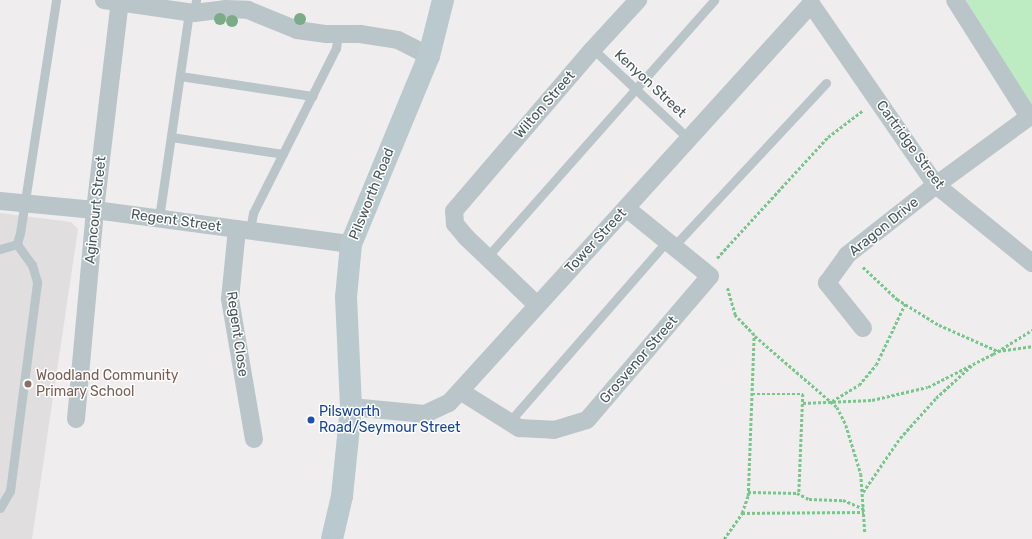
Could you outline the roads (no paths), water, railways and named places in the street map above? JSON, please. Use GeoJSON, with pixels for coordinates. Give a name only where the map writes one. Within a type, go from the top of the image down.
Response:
{"type":"FeatureCollection","features":[{"type":"Feature","properties":{"kind":"street","name":"Pilsworth Road"},"geometry":{"type":"LineString","coordinates":[[332,539],[342,496],[351,407],[346,297],[351,244],[429,56],[443,0]]}},
{"type":"Feature","properties":{"kind":"street","name":"Wilton Street"},"geometry":{"type":"LineString","coordinates":[[487,257],[455,224],[454,211],[593,49],[638,0]]}},
{"type":"Feature","properties":{"kind":"street","name":"Aragon Drive"},"geometry":{"type":"LineString","coordinates":[[864,328],[826,283],[850,253],[936,185],[1029,117],[955,0]]}},
{"type":"Feature","properties":{"kind":"street"},"geometry":{"type":"LineString","coordinates":[[115,1],[193,8],[248,10],[297,30],[338,34],[360,34],[398,40],[429,56]]}},
{"type":"Feature","properties":{"kind":"street","name":"Agincourt Street"},"geometry":{"type":"LineString","coordinates":[[76,419],[115,1]]}},
{"type":"Feature","properties":{"kind":"street","name":"Cartridge Street"},"geometry":{"type":"LineString","coordinates":[[811,4],[936,185],[1032,263]]}},
{"type":"Feature","properties":{"kind":"street","name":"Tower Street"},"geometry":{"type":"LineString","coordinates":[[351,407],[424,414],[449,403],[536,304],[626,208],[811,4]]}},
{"type":"Feature","properties":{"kind":"street","name":"Regent Street"},"geometry":{"type":"LineString","coordinates":[[0,201],[95,210],[351,244]]}},
{"type":"Feature","properties":{"kind":"street"},"geometry":{"type":"LineString","coordinates":[[626,208],[670,244]]}},
{"type":"Feature","properties":{"kind":"street","name":"Regent Close"},"geometry":{"type":"LineString","coordinates":[[244,230],[230,299],[254,439]]}},
{"type":"Feature","properties":{"kind":"street","name":"Grosvenor Street"},"geometry":{"type":"LineString","coordinates":[[460,390],[520,428],[554,430],[587,420],[710,276],[670,244]]}},
{"type":"Feature","properties":{"kind":"street"},"geometry":{"type":"LineString","coordinates":[[487,257],[536,304]]}},
{"type":"Feature","properties":{"kind":"lane"},"geometry":{"type":"LineString","coordinates":[[0,508],[10,490],[37,282],[32,266],[17,244],[56,0]]}},
{"type":"Feature","properties":{"kind":"lane"},"geometry":{"type":"LineString","coordinates":[[487,257],[714,0]]}},
{"type":"Feature","properties":{"kind":"lane"},"geometry":{"type":"LineString","coordinates":[[159,218],[180,76],[193,8]]}},
{"type":"Feature","properties":{"kind":"lane"},"geometry":{"type":"LineString","coordinates":[[244,230],[336,48],[338,34]]}},
{"type":"Feature","properties":{"kind":"lane","name":"Kenyon Street"},"geometry":{"type":"LineString","coordinates":[[593,49],[689,139]]}},
{"type":"Feature","properties":{"kind":"lane"},"geometry":{"type":"LineString","coordinates":[[180,76],[312,96]]}},
{"type":"Feature","properties":{"kind":"lane"},"geometry":{"type":"LineString","coordinates":[[510,421],[670,244],[826,83]]}},
{"type":"Feature","properties":{"kind":"lane"},"geometry":{"type":"LineString","coordinates":[[171,137],[283,154]]}},
{"type":"Feature","properties":{"kind":"lane"},"geometry":{"type":"LineString","coordinates":[[0,249],[17,244]]}},
{"type":"Feature","properties":{"kind":"place","name":"Woodland Community Primary School"},"geometry":{"type":"Point","coordinates":[28,384]}},
{"type":"Feature","properties":{"kind":"place","name":"Pilsworth Road/Seymour Street"},"geometry":{"type":"Point","coordinates":[311,420]}}]}
